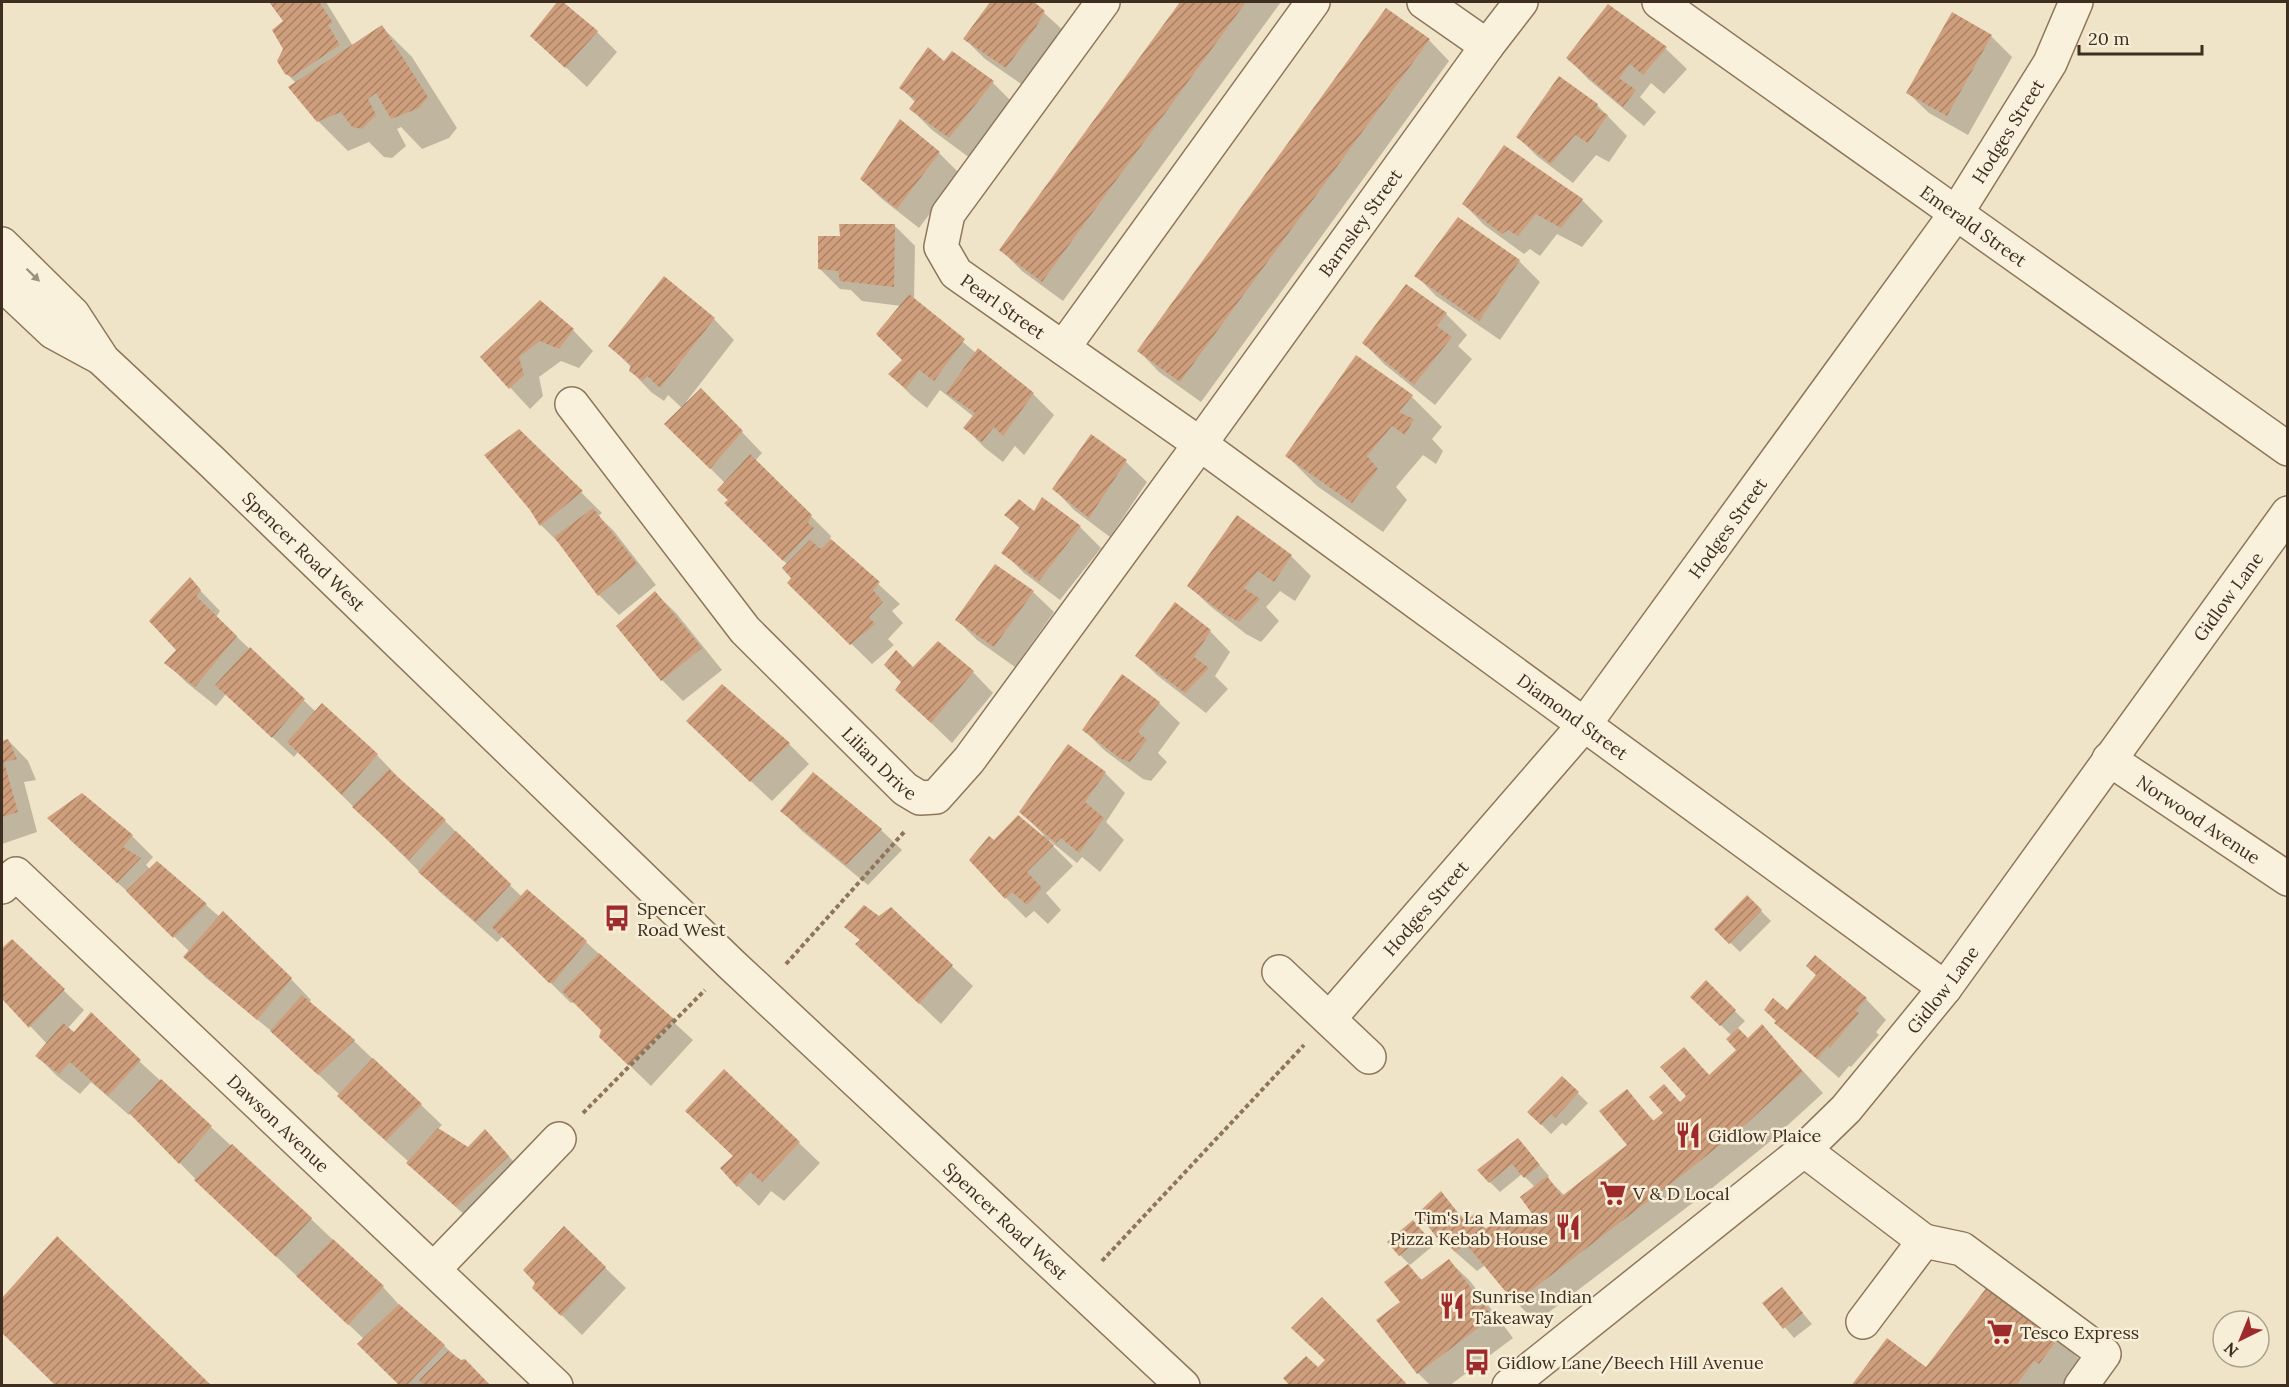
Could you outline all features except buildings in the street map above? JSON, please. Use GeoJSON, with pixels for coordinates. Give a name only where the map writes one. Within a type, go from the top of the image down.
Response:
{"type":"FeatureCollection","features":[{"type":"Feature","properties":{"kind":"street","name":"Pearl Street"},"geometry":{"type":"LineString","coordinates":[[1103,2],[948,214],[941,247],[956,273],[1200,444]]}},
{"type":"Feature","properties":{"kind":"street"},"geometry":{"type":"LineString","coordinates":[[1063,348],[1312,2]]}},
{"type":"Feature","properties":{"kind":"street"},"geometry":{"type":"LineString","coordinates":[[1424,2],[1487,46]]}},
{"type":"Feature","properties":{"kind":"street","name":"Barnsley Street"},"geometry":{"type":"LineString","coordinates":[[1200,444],[1521,2]]}},
{"type":"Feature","properties":{"kind":"street","name":"Emerald Street"},"geometry":{"type":"LineString","coordinates":[[1659,2],[2288,449]]}},
{"type":"Feature","properties":{"kind":"street","name":"Hodges Street"},"geometry":{"type":"LineString","coordinates":[[1329,1019],[1584,726],[1957,212],[2050,63],[2076,2]]}},
{"type":"Feature","properties":{"kind":"street","name":"Spencer Road West"},"geometry":{"type":"LineString","coordinates":[[2,244],[73,314],[103,360],[211,461],[730,964],[762,991],[1183,1386]]}},
{"type":"Feature","properties":{"kind":"street","name":"Spencer Road West"},"geometry":{"type":"LineString","coordinates":[[2,284],[53,332],[103,360]]}},
{"type":"Feature","properties":{"kind":"street","name":"Lilian Drive"},"geometry":{"type":"LineString","coordinates":[[572,404],[745,630],[905,789],[920,798],[936,797],[969,760],[1200,444]]}},
{"type":"Feature","properties":{"kind":"street","name":"Diamond Street"},"geometry":{"type":"LineString","coordinates":[[1200,444],[1945,988]]}},
{"type":"Feature","properties":{"kind":"street","name":"Gidlow Lane"},"geometry":{"type":"LineString","coordinates":[[1509,1386],[1804,1150],[1846,1108],[1945,988],[2288,513]]}},
{"type":"Feature","properties":{"kind":"street","name":"Norwood Avenue"},"geometry":{"type":"LineString","coordinates":[[2109,759],[2287,879]]}},
{"type":"Feature","properties":{"kind":"street","name":"Dawson Avenue"},"geometry":{"type":"LineString","coordinates":[[2,887],[16,874],[556,1386]]}},
{"type":"Feature","properties":{"kind":"street"},"geometry":{"type":"LineString","coordinates":[[1279,972],[1369,1057]]}},
{"type":"Feature","properties":{"kind":"street"},"geometry":{"type":"LineString","coordinates":[[434,1269],[556,1142]]}},
{"type":"Feature","properties":{"kind":"street"},"geometry":{"type":"LineString","coordinates":[[1804,1150],[1924,1241],[1962,1249],[2104,1354],[2081,1386]]}},
{"type":"Feature","properties":{"kind":"street"},"geometry":{"type":"LineString","coordinates":[[1863,1322],[1924,1241]]}},
{"type":"Feature","properties":{"kind":"path"},"geometry":{"type":"LineString","coordinates":[[762,991],[936,797]]}},
{"type":"Feature","properties":{"kind":"path"},"geometry":{"type":"LineString","coordinates":[[556,1142],[730,964]]}},
{"type":"Feature","properties":{"kind":"path"},"geometry":{"type":"LineString","coordinates":[[1076,1288],[1329,1019]]}},
{"type":"Feature","properties":{"kind":"place","name":"Spencer Road West"},"geometry":{"type":"Point","coordinates":[617,918]}},
{"type":"Feature","properties":{"kind":"place","name":"Gidlow Plaice"},"geometry":{"type":"Point","coordinates":[1688,1135]}},
{"type":"Feature","properties":{"kind":"place","name":"V & D Local"},"geometry":{"type":"Point","coordinates":[1613,1193]}},
{"type":"Feature","properties":{"kind":"place","name":"Tim's La Mamas Pizza Kebab House"},"geometry":{"type":"Point","coordinates":[1568,1227]}},
{"type":"Feature","properties":{"kind":"place","name":"Sunrise Indian Takeaway"},"geometry":{"type":"Point","coordinates":[1452,1306]}},
{"type":"Feature","properties":{"kind":"place","name":"Tesco Express"},"geometry":{"type":"Point","coordinates":[2000,1332]}},
{"type":"Feature","properties":{"kind":"place","name":"Gidlow Lane/Beech Hill Avenue"},"geometry":{"type":"Point","coordinates":[1477,1362]}}]}
